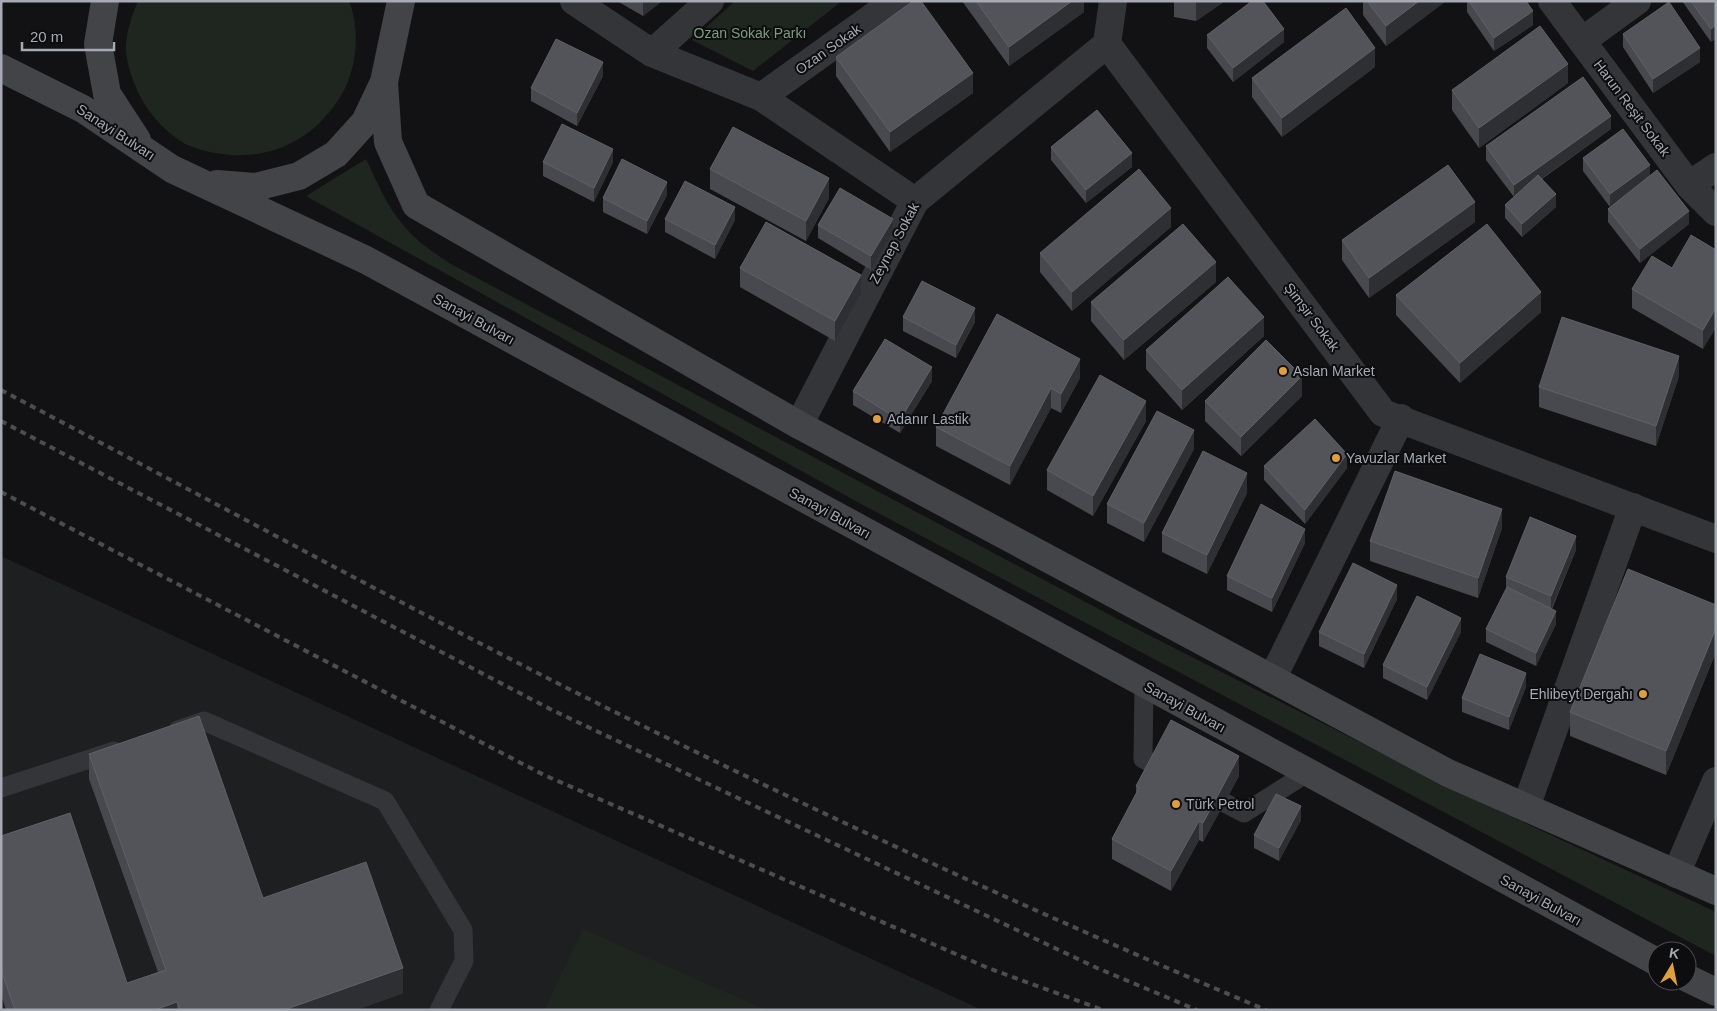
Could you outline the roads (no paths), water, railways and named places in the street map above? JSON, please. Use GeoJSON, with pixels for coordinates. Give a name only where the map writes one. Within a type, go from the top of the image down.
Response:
{"type":"FeatureCollection","features":[{"type":"Feature","properties":{"kind":"main road"},"geometry":{"type":"LineString","coordinates":[[105,1],[98,44],[107,94],[133,137],[172,169],[213,184],[256,187],[299,176],[336,154],[365,122],[384,82],[401,1]]}},
{"type":"Feature","properties":{"kind":"main road"},"geometry":{"type":"LineString","coordinates":[[381,1],[389,33],[384,82],[388,142],[416,206],[800,425],[1448,773],[1716,891]]}},
{"type":"Feature","properties":{"kind":"main road","name":"Sanayi Bulvarı"},"geometry":{"type":"LineString","coordinates":[[1,68],[83,109],[172,169],[366,260],[1647,957]]}},
{"type":"Feature","properties":{"kind":"main road"},"geometry":{"type":"LineString","coordinates":[[1697,983],[1716,992]]}},
{"type":"Feature","properties":{"kind":"street"},"geometry":{"type":"LineString","coordinates":[[574,1],[652,53],[761,97],[915,201]]}},
{"type":"Feature","properties":{"kind":"street"},"geometry":{"type":"LineString","coordinates":[[652,53],[710,1]]}},
{"type":"Feature","properties":{"kind":"street","name":"Ozan Sokak"},"geometry":{"type":"LineString","coordinates":[[761,97],[896,1]]}},
{"type":"Feature","properties":{"kind":"street"},"geometry":{"type":"LineString","coordinates":[[1107,44],[1113,1]]}},
{"type":"Feature","properties":{"kind":"street","name":"Harun Reşit Sokak"},"geometry":{"type":"LineString","coordinates":[[1552,1],[1689,185],[1716,212]]}},
{"type":"Feature","properties":{"kind":"street"},"geometry":{"type":"LineString","coordinates":[[1582,41],[1637,1]]}},
{"type":"Feature","properties":{"kind":"street","name":"Zeynep Sokak"},"geometry":{"type":"LineString","coordinates":[[800,425],[915,201],[1107,44]]}},
{"type":"Feature","properties":{"kind":"street","name":"Şimşir Sokak"},"geometry":{"type":"LineString","coordinates":[[1107,44],[1383,413],[1401,418],[1716,539]]}},
{"type":"Feature","properties":{"kind":"street"},"geometry":{"type":"LineString","coordinates":[[1689,185],[1716,167]]}},
{"type":"Feature","properties":{"kind":"street"},"geometry":{"type":"LineString","coordinates":[[1272,679],[1401,418]]}},
{"type":"Feature","properties":{"kind":"street"},"geometry":{"type":"LineString","coordinates":[[1526,807],[1633,507]]}},
{"type":"Feature","properties":{"kind":"street"},"geometry":{"type":"LineString","coordinates":[[1676,874],[1716,781]]}},
{"type":"Feature","properties":{"kind":"lane"},"geometry":{"type":"LineString","coordinates":[[1144,684],[1144,759],[1152,764],[1244,813],[1307,773]]}},
{"type":"Feature","properties":{"kind":"lane"},"geometry":{"type":"LineString","coordinates":[[158,736],[204,721],[385,801],[463,930],[464,961],[439,1010]]}},
{"type":"Feature","properties":{"kind":"lane"},"geometry":{"type":"LineString","coordinates":[[1,788],[130,746]]}},
{"type":"Feature","properties":{"kind":"railway"},"geometry":{"type":"LineString","coordinates":[[1,390],[428,616],[657,733],[829,816],[1003,896],[1266,1010]]}},
{"type":"Feature","properties":{"kind":"railway"},"geometry":{"type":"LineString","coordinates":[[1,421],[552,710],[1097,968],[1197,1010]]}},
{"type":"Feature","properties":{"kind":"railway"},"geometry":{"type":"LineString","coordinates":[[1,492],[544,775],[988,968],[1103,1010]]}},
{"type":"Feature","properties":{"kind":"place","name":"Aslan Market"},"geometry":{"type":"Point","coordinates":[1283,371]}},
{"type":"Feature","properties":{"kind":"place","name":"Adanır Lastik"},"geometry":{"type":"Point","coordinates":[877,419]}},
{"type":"Feature","properties":{"kind":"place","name":"Yavuzlar Market"},"geometry":{"type":"Point","coordinates":[1336,458]}},
{"type":"Feature","properties":{"kind":"place","name":"Ehlibeyt Dergahı"},"geometry":{"type":"Point","coordinates":[1643,694]}},
{"type":"Feature","properties":{"kind":"place","name":"Türk Petrol"},"geometry":{"type":"Point","coordinates":[1176,804]}},
{"type":"Feature","properties":{"kind":"park label","name":"Ozan Sokak Parkı"},"geometry":{"type":"Point","coordinates":[750,33]}}]}
